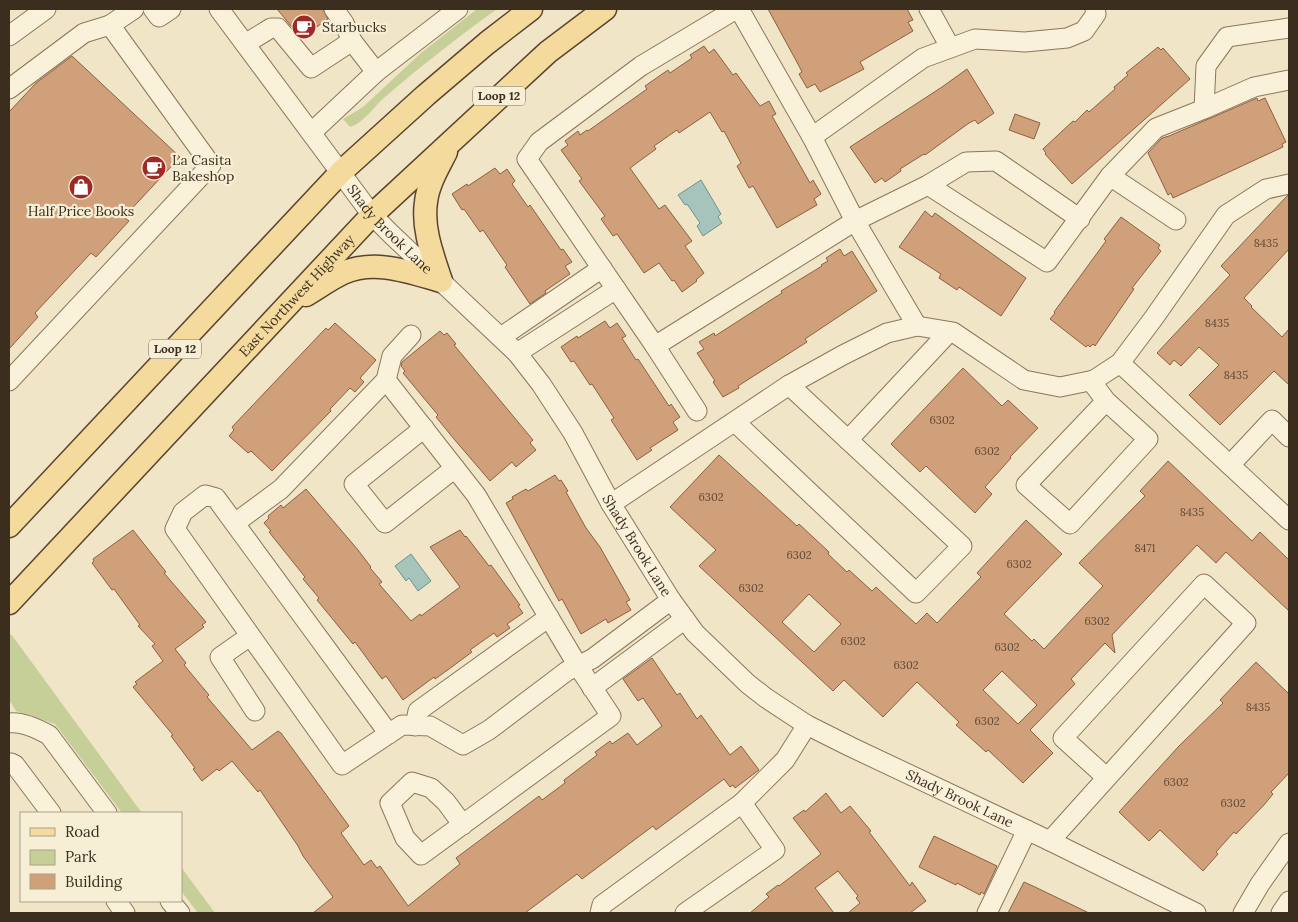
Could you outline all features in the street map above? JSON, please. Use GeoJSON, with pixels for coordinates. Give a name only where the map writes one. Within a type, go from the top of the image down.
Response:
{"type":"FeatureCollection","features":[{"type":"Feature","properties":{"kind":"main road","name":"Loop 12"},"geometry":{"type":"LineString","coordinates":[[9,526],[341,172],[432,89],[531,9]]}},
{"type":"Feature","properties":{"kind":"main road","name":"East Northwest Highway"},"geometry":{"type":"LineString","coordinates":[[9,603],[372,214],[548,52],[605,9]]}},
{"type":"Feature","properties":{"kind":"main road"},"geometry":{"type":"LineString","coordinates":[[441,281],[431,252],[426,222],[426,202],[433,179],[451,140]]}},
{"type":"Feature","properties":{"kind":"main road"},"geometry":{"type":"LineString","coordinates":[[271,321],[304,296],[344,273],[372,267],[396,268],[441,281]]}},
{"type":"Feature","properties":{"kind":"street"},"geometry":{"type":"LineString","coordinates":[[9,36],[46,9]]}},
{"type":"Feature","properties":{"kind":"street"},"geometry":{"type":"LineString","coordinates":[[9,89],[84,33],[110,26],[134,9]]}},
{"type":"Feature","properties":{"kind":"street","name":"Shady Brook Lane"},"geometry":{"type":"LineString","coordinates":[[219,9],[372,214],[392,236],[517,353],[541,384],[573,433],[611,504],[671,600],[695,633],[748,684],[807,725],[1196,913]]}},
{"type":"Feature","properties":{"kind":"street"},"geometry":{"type":"LineString","coordinates":[[334,9],[344,23],[352,41],[376,72]]}},
{"type":"Feature","properties":{"kind":"street"},"geometry":{"type":"LineString","coordinates":[[312,132],[437,15],[458,9]]}},
{"type":"Feature","properties":{"kind":"street"},"geometry":{"type":"LineString","coordinates":[[697,411],[656,346],[527,159],[539,142],[641,66],[738,9],[812,137],[855,221],[918,326]]}},
{"type":"Feature","properties":{"kind":"street"},"geometry":{"type":"LineString","coordinates":[[929,9],[950,47]]}},
{"type":"Feature","properties":{"kind":"street"},"geometry":{"type":"LineString","coordinates":[[812,137],[923,58],[975,39],[1025,42],[1067,38],[1084,30],[1096,14],[1096,9]]}},
{"type":"Feature","properties":{"kind":"street"},"geometry":{"type":"LineString","coordinates":[[9,381],[211,165],[110,26]]}},
{"type":"Feature","properties":{"kind":"street"},"geometry":{"type":"LineString","coordinates":[[246,44],[271,28],[278,28],[311,68],[352,41]]}},
{"type":"Feature","properties":{"kind":"street"},"geometry":{"type":"LineString","coordinates":[[1204,110],[1206,66],[1227,37],[1289,28]]}},
{"type":"Feature","properties":{"kind":"street"},"geometry":{"type":"LineString","coordinates":[[928,185],[1047,262],[1110,176],[1156,128],[1204,110],[1254,87],[1289,80]]}},
{"type":"Feature","properties":{"kind":"street"},"geometry":{"type":"LineString","coordinates":[[656,346],[855,221],[928,185],[966,162],[996,161],[1080,218]]}},
{"type":"Feature","properties":{"kind":"street"},"geometry":{"type":"LineString","coordinates":[[1110,176],[1176,220]]}},
{"type":"Feature","properties":{"kind":"street"},"geometry":{"type":"LineString","coordinates":[[611,504],[789,385],[887,333],[918,326],[953,332],[1024,380],[1060,387],[1091,381],[1120,363],[1226,215],[1266,189],[1289,184]]}},
{"type":"Feature","properties":{"kind":"street"},"geometry":{"type":"LineString","coordinates":[[501,337],[602,268]]}},
{"type":"Feature","properties":{"kind":"street"},"geometry":{"type":"LineString","coordinates":[[517,353],[616,289]]}},
{"type":"Feature","properties":{"kind":"street"},"geometry":{"type":"LineString","coordinates":[[848,440],[949,332]]}},
{"type":"Feature","properties":{"kind":"street"},"geometry":{"type":"LineString","coordinates":[[235,522],[281,489],[386,380],[392,356],[411,335]]}},
{"type":"Feature","properties":{"kind":"street"},"geometry":{"type":"LineString","coordinates":[[1120,363],[1289,520]]}},
{"type":"Feature","properties":{"kind":"street"},"geometry":{"type":"LineString","coordinates":[[386,380],[476,495],[610,716],[463,825]]}},
{"type":"Feature","properties":{"kind":"street"},"geometry":{"type":"LineString","coordinates":[[1091,381],[1106,401],[1148,439],[1070,524],[1026,485],[1106,401]]}},
{"type":"Feature","properties":{"kind":"street"},"geometry":{"type":"LineString","coordinates":[[735,422],[916,593],[962,546],[789,385]]}},
{"type":"Feature","properties":{"kind":"street"},"geometry":{"type":"LineString","coordinates":[[1230,465],[1272,420],[1289,437]]}},
{"type":"Feature","properties":{"kind":"street"},"geometry":{"type":"LineString","coordinates":[[424,428],[354,484],[385,523],[455,468]]}},
{"type":"Feature","properties":{"kind":"street"},"geometry":{"type":"LineString","coordinates":[[390,734],[216,498],[205,495],[182,512],[175,529],[342,765],[390,734],[402,725],[430,726],[463,745],[489,730],[567,671],[592,659],[671,600]]}},
{"type":"Feature","properties":{"kind":"street"},"geometry":{"type":"LineString","coordinates":[[1050,841],[1246,623],[1204,584],[1063,738],[1106,777]]}},
{"type":"Feature","properties":{"kind":"street"},"geometry":{"type":"LineString","coordinates":[[415,726],[418,711],[549,617]]}},
{"type":"Feature","properties":{"kind":"street"},"geometry":{"type":"LineString","coordinates":[[592,688],[685,619]]}},
{"type":"Feature","properties":{"kind":"street"},"geometry":{"type":"LineString","coordinates":[[250,636],[220,657],[255,711]]}},
{"type":"Feature","properties":{"kind":"street"},"geometry":{"type":"LineString","coordinates":[[9,722],[40,730],[49,735],[106,812]]}},
{"type":"Feature","properties":{"kind":"street"},"geometry":{"type":"LineString","coordinates":[[600,913],[602,905],[742,803],[785,760],[807,725]]}},
{"type":"Feature","properties":{"kind":"street"},"geometry":{"type":"LineString","coordinates":[[9,764],[15,765],[50,812]]}},
{"type":"Feature","properties":{"kind":"street"},"geometry":{"type":"LineString","coordinates":[[684,913],[774,850],[742,803]]}},
{"type":"Feature","properties":{"kind":"street"},"geometry":{"type":"LineString","coordinates":[[983,912],[1027,830]]}},
{"type":"Feature","properties":{"kind":"street"},"geometry":{"type":"LineString","coordinates":[[1243,913],[1260,884],[1289,843]]}},
{"type":"Feature","properties":{"kind":"street"},"geometry":{"type":"LineString","coordinates":[[117,902],[125,913]]}},
{"type":"Feature","properties":{"kind":"street"},"geometry":{"type":"LineString","coordinates":[[171,902],[180,913]]}},
{"type":"Feature","properties":{"kind":"street"},"geometry":{"type":"LineString","coordinates":[[1281,913],[1289,902]]}},
{"type":"Feature","properties":{"kind":"green space"},"geometry":{"type":"Polygon","coordinates":[[[477,9],[497,9],[412,74],[360,122],[350,127],[343,119],[363,107],[421,53],[477,9]]]}},
{"type":"Feature","properties":{"kind":"green space"},"geometry":{"type":"Polygon","coordinates":[[[11,634],[141,812],[121,812],[55,724],[16,711],[9,700],[9,637],[11,634]]]}},
{"type":"Feature","properties":{"kind":"green space"},"geometry":{"type":"Polygon","coordinates":[[[182,868],[215,913],[198,913],[182,892],[182,868]]]}},
{"type":"Feature","properties":{"kind":"water"},"geometry":{"type":"Polygon","coordinates":[[[701,180],[721,214],[718,217],[722,223],[703,236],[697,226],[700,223],[687,204],[685,205],[678,195],[701,180]]]}},
{"type":"Feature","properties":{"kind":"water"},"geometry":{"type":"Polygon","coordinates":[[[411,554],[431,581],[418,591],[409,578],[406,581],[395,566],[411,554]]]}},
{"type":"Feature","properties":{"kind":"building","name":"Starbucks"},"geometry":{"type":"Polygon","coordinates":[[[277,9],[323,9],[328,19],[301,38],[277,9]]]}},
{"type":"Feature","properties":{"kind":"building"},"geometry":{"type":"Polygon","coordinates":[[[768,9],[907,9],[913,20],[908,22],[913,31],[860,62],[864,69],[820,92],[815,84],[807,88],[799,74],[802,72],[768,9]]]}},
{"type":"Feature","properties":{"kind":"building"},"geometry":{"type":"Polygon","coordinates":[[[704,46],[709,53],[714,49],[733,75],[736,73],[760,106],[769,101],[776,114],[772,116],[810,183],[813,180],[821,194],[814,199],[817,205],[777,228],[753,186],[749,188],[737,166],[741,163],[724,131],[722,132],[710,112],[679,133],[677,130],[654,146],[656,149],[630,168],[659,209],[665,205],[692,241],[685,246],[704,273],[682,292],[659,263],[644,273],[617,234],[613,236],[601,219],[605,216],[579,181],[582,179],[561,150],[568,145],[565,141],[578,131],[580,135],[588,131],[647,89],[645,86],[668,70],[670,73],[692,58],[690,55],[704,46]]]}},
{"type":"Feature","properties":{"kind":"building"},"geometry":{"type":"Polygon","coordinates":[[[1158,47],[1161,50],[1163,48],[1190,79],[1072,184],[1045,154],[1043,149],[1073,121],[1075,122],[1087,110],[1089,112],[1115,89],[1114,87],[1128,75],[1126,73],[1158,47]]]}},
{"type":"Feature","properties":{"kind":"building","name":"Half Price Books"},"geometry":{"type":"Polygon","coordinates":[[[72,56],[180,157],[124,217],[129,221],[96,257],[91,253],[35,313],[38,317],[9,349],[9,112],[36,83],[72,56]]]}},
{"type":"Feature","properties":{"kind":"building"},"geometry":{"type":"Polygon","coordinates":[[[967,69],[994,113],[978,124],[975,120],[969,123],[925,155],[900,169],[901,171],[885,182],[882,178],[875,183],[850,147],[967,69]]]}},
{"type":"Feature","properties":{"kind":"building"},"geometry":{"type":"Polygon","coordinates":[[[1257,98],[1258,101],[1265,98],[1286,142],[1282,144],[1283,147],[1173,198],[1171,193],[1168,195],[1148,153],[1162,138],[1257,98]]]}},
{"type":"Feature","properties":{"kind":"building"},"geometry":{"type":"Polygon","coordinates":[[[1015,114],[1040,123],[1034,139],[1009,130],[1015,114]]]}},
{"type":"Feature","properties":{"kind":"building"},"geometry":{"type":"Polygon","coordinates":[[[495,168],[500,174],[507,169],[515,181],[512,184],[528,207],[530,205],[561,250],[563,249],[572,262],[565,266],[570,274],[530,304],[483,230],[480,232],[452,194],[495,168]]]}},
{"type":"Feature","properties":{"kind":"building"},"geometry":{"type":"Polygon","coordinates":[[[1289,195],[1289,249],[1244,298],[1282,337],[1289,329],[1289,385],[1274,371],[1220,425],[1189,395],[1219,365],[1199,347],[1181,366],[1174,360],[1170,365],[1157,353],[1230,275],[1221,266],[1289,195]]]}},
{"type":"Feature","properties":{"kind":"building"},"geometry":{"type":"Polygon","coordinates":[[[925,211],[932,217],[935,213],[1026,278],[1001,316],[959,287],[957,290],[939,278],[941,274],[899,247],[925,211]]]}},
{"type":"Feature","properties":{"kind":"building"},"geometry":{"type":"Polygon","coordinates":[[[1121,217],[1160,245],[1158,248],[1161,251],[1132,288],[1134,289],[1095,346],[1093,344],[1090,347],[1088,345],[1086,347],[1050,319],[1121,217]]]}},
{"type":"Feature","properties":{"kind":"building"},"geometry":{"type":"Polygon","coordinates":[[[840,249],[844,256],[852,251],[877,291],[805,339],[807,342],[723,397],[697,353],[704,349],[699,342],[714,333],[715,336],[782,293],[781,291],[822,266],[828,261],[826,258],[840,249]]]}},
{"type":"Feature","properties":{"kind":"building"},"geometry":{"type":"Polygon","coordinates":[[[605,321],[610,328],[617,323],[626,336],[622,338],[636,360],[638,359],[669,406],[671,404],[680,417],[673,422],[678,430],[650,448],[652,450],[637,460],[611,420],[614,418],[592,384],[590,385],[574,361],[571,362],[561,347],[605,321]]]}},
{"type":"Feature","properties":{"kind":"building"},"geometry":{"type":"Polygon","coordinates":[[[335,323],[376,360],[360,378],[364,382],[355,392],[350,388],[330,409],[331,411],[272,471],[251,451],[248,453],[229,436],[234,430],[232,427],[326,328],[328,330],[335,323]]]}},
{"type":"Feature","properties":{"kind":"building"},"geometry":{"type":"Polygon","coordinates":[[[440,331],[444,335],[447,333],[456,344],[454,345],[533,440],[530,443],[536,450],[516,467],[512,462],[490,481],[436,417],[438,415],[403,373],[405,371],[401,366],[402,362],[440,331]]]}},
{"type":"Feature","properties":{"kind":"building"},"geometry":{"type":"Polygon","coordinates":[[[963,368],[1002,406],[1008,400],[1038,428],[985,487],[992,494],[975,513],[926,466],[920,472],[891,444],[963,368]]]}},
{"type":"Feature","properties":{"kind":"building"},"geometry":{"type":"Polygon","coordinates":[[[719,455],[797,526],[799,524],[847,572],[849,570],[872,591],[876,587],[916,624],[927,613],[937,623],[981,577],[977,573],[1026,520],[1062,554],[1004,614],[1032,641],[1034,639],[1044,649],[1103,586],[1079,563],[1145,496],[1140,491],[1168,461],[1252,541],[1260,532],[1289,560],[1289,611],[1226,552],[1216,563],[1197,545],[1112,635],[1115,653],[1105,643],[1071,679],[1075,684],[1030,730],[1053,753],[1023,783],[988,750],[986,752],[956,725],[959,722],[917,682],[883,717],[844,680],[833,691],[699,566],[716,550],[670,507],[719,455]],[[809,594],[782,622],[814,652],[841,624],[809,594]],[[1002,671],[983,690],[1018,724],[1037,705],[1002,671]]]}},
{"type":"Feature","properties":{"kind":"building"},"geometry":{"type":"Polygon","coordinates":[[[555,475],[559,481],[561,480],[568,491],[566,492],[586,528],[600,547],[630,600],[626,602],[631,610],[608,623],[606,619],[581,634],[562,599],[559,601],[506,503],[526,489],[528,491],[555,475]]]}},
{"type":"Feature","properties":{"kind":"building"},"geometry":{"type":"Polygon","coordinates":[[[306,489],[358,550],[382,582],[379,584],[411,621],[420,614],[421,616],[460,587],[430,547],[460,530],[489,566],[491,565],[520,605],[518,606],[523,613],[507,624],[510,628],[497,637],[494,633],[470,650],[472,652],[449,669],[435,679],[434,677],[403,700],[386,676],[382,679],[355,642],[353,644],[317,600],[319,598],[303,579],[305,577],[264,523],[269,518],[268,516],[281,505],[283,508],[306,489]]]}},
{"type":"Feature","properties":{"kind":"building"},"geometry":{"type":"Polygon","coordinates":[[[133,530],[166,572],[164,573],[206,622],[202,625],[204,627],[175,649],[186,663],[184,665],[209,695],[207,697],[252,750],[278,731],[281,733],[349,826],[341,833],[364,865],[371,860],[377,868],[380,866],[408,906],[460,864],[456,858],[539,796],[542,800],[565,783],[564,780],[597,755],[595,752],[610,741],[612,744],[628,733],[637,745],[662,726],[643,698],[638,701],[623,679],[652,658],[677,695],[680,693],[697,719],[701,715],[730,755],[741,746],[759,770],[735,788],[733,785],[730,787],[724,779],[656,830],[653,826],[582,879],[577,874],[525,913],[313,913],[333,897],[303,856],[260,790],[258,792],[232,761],[219,771],[217,769],[202,781],[193,769],[195,768],[171,736],[173,735],[133,687],[137,684],[135,682],[163,661],[152,646],[155,644],[138,626],[140,625],[114,589],[112,590],[92,563],[93,559],[133,530]]]}},
{"type":"Feature","properties":{"kind":"building"},"geometry":{"type":"Polygon","coordinates":[[[1256,662],[1289,694],[1289,773],[1271,792],[1273,794],[1264,805],[1236,834],[1234,832],[1216,852],[1218,854],[1203,871],[1160,830],[1149,841],[1119,812],[1179,746],[1223,703],[1220,700],[1256,662]]]}},
{"type":"Feature","properties":{"kind":"building"},"geometry":{"type":"Polygon","coordinates":[[[826,793],[841,813],[850,806],[871,831],[869,832],[910,886],[912,882],[926,901],[910,913],[848,913],[860,903],[856,898],[858,896],[838,871],[815,888],[834,913],[750,913],[769,897],[766,894],[821,854],[793,818],[804,810],[805,812],[826,793]]]}},
{"type":"Feature","properties":{"kind":"building"},"geometry":{"type":"Polygon","coordinates":[[[934,836],[997,866],[984,894],[981,892],[980,895],[919,867],[934,836]]]}},
{"type":"Feature","properties":{"kind":"building"},"geometry":{"type":"Polygon","coordinates":[[[1024,882],[1035,887],[1089,913],[1008,913],[1024,882]]]}},
{"type":"Feature","properties":{"kind":"place","name":"Starbucks"},"geometry":{"type":"Point","coordinates":[304,27]}},
{"type":"Feature","properties":{"kind":"place","name":"La Casita Bakeshop"},"geometry":{"type":"Point","coordinates":[154,168]}},
{"type":"Feature","properties":{"kind":"place","name":"Half Price Books"},"geometry":{"type":"Point","coordinates":[81,187]}}]}
